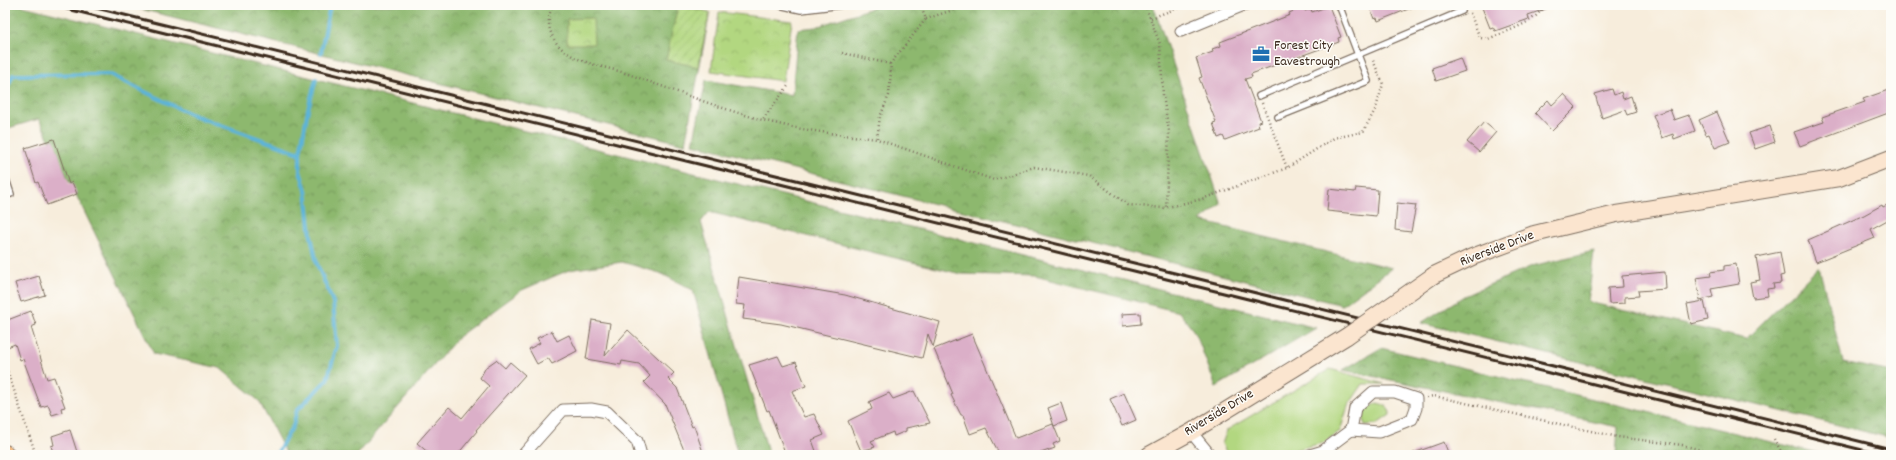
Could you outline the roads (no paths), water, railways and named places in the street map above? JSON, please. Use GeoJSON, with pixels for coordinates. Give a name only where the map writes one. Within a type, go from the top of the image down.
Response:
{"type":"FeatureCollection","features":[{"type":"Feature","properties":{"kind":"main road","name":"Riverside Drive"},"geometry":{"type":"LineString","coordinates":[[1149,455],[1191,432],[1334,342],[1434,275],[1472,257],[1534,234],[1616,214],[1839,178],[1891,158]]}},
{"type":"Feature","properties":{"kind":"street"},"geometry":{"type":"LineString","coordinates":[[1181,31],[1244,5]]}},
{"type":"Feature","properties":{"kind":"street"},"geometry":{"type":"LineString","coordinates":[[1310,455],[1323,451],[1351,430],[1379,432],[1412,419],[1416,408],[1416,399],[1395,392],[1373,392],[1355,408],[1351,430]]}},
{"type":"Feature","properties":{"kind":"street"},"geometry":{"type":"LineString","coordinates":[[523,455],[563,410],[591,408],[607,412],[637,442],[641,455]]}},
{"type":"Feature","properties":{"kind":"street"},"geometry":{"type":"LineString","coordinates":[[1191,432],[1210,455]]}},
{"type":"Feature","properties":{"kind":"lane"},"geometry":{"type":"LineString","coordinates":[[779,5],[801,10],[842,5]]}},
{"type":"Feature","properties":{"kind":"lane"},"geometry":{"type":"LineString","coordinates":[[1278,117],[1368,80],[1339,5]]}},
{"type":"Feature","properties":{"kind":"lane"},"geometry":{"type":"LineString","coordinates":[[1259,96],[1358,53],[1462,11]]}},
{"type":"Feature","properties":{"kind":"lane"},"geometry":{"type":"LineString","coordinates":[[5,176],[11,194],[5,196]]}},
{"type":"Feature","properties":{"kind":"waterway"},"geometry":{"type":"LineString","coordinates":[[321,53],[330,5]]}},
{"type":"Feature","properties":{"kind":"waterway"},"geometry":{"type":"LineString","coordinates":[[5,92],[13,75],[109,74],[190,114],[300,153]]}},
{"type":"Feature","properties":{"kind":"waterway"},"geometry":{"type":"LineString","coordinates":[[276,455],[293,426],[297,410],[327,380],[337,346],[333,302],[317,264],[311,236],[306,190],[300,171],[300,153],[308,109],[316,79]]}},
{"type":"Feature","properties":{"kind":"railway"},"geometry":{"type":"LineString","coordinates":[[51,5],[1883,455]]}},
{"type":"Feature","properties":{"kind":"railway"},"geometry":{"type":"LineString","coordinates":[[84,5],[1891,449]]}},
{"type":"Feature","properties":{"kind":"place","name":"Forest City Eavestrough"},"geometry":{"type":"Point","coordinates":[1261,54]}}]}
